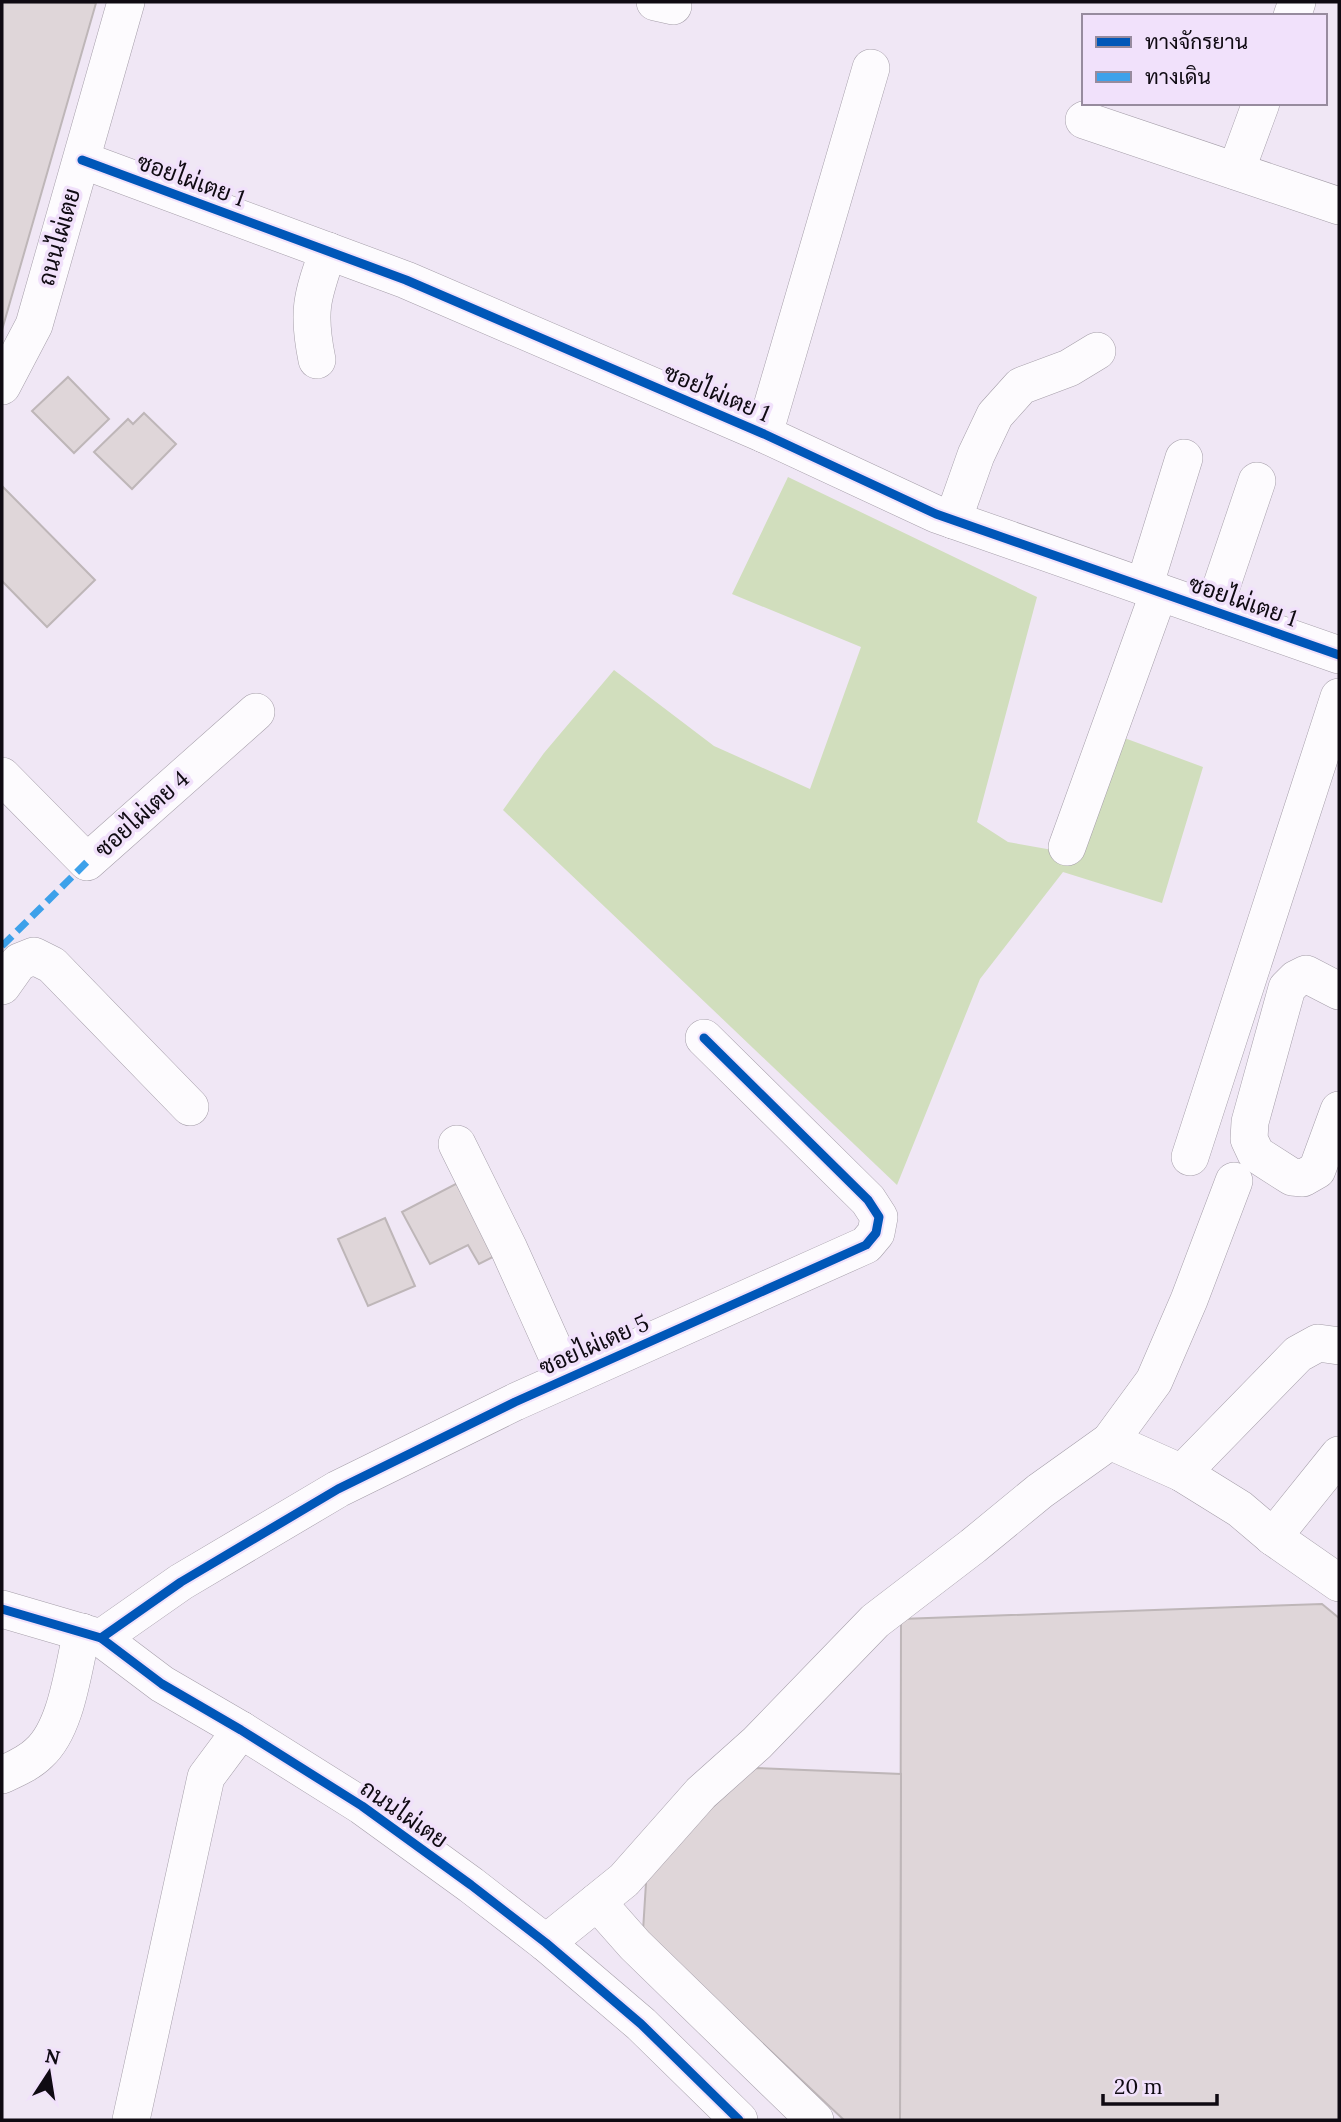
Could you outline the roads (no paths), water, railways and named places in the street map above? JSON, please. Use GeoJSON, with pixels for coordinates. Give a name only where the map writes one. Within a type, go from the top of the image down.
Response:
{"type":"FeatureCollection","features":[{"type":"Feature","properties":{"kind":"street","name":"ถนนไผ่เตย"},"geometry":{"type":"LineString","coordinates":[[2,386],[34,325],[126,2]]}},
{"type":"Feature","properties":{"kind":"street"},"geometry":{"type":"LineString","coordinates":[[764,433],[871,68]]}},
{"type":"Feature","properties":{"kind":"street"},"geometry":{"type":"LineString","coordinates":[[1236,171],[1260,105]]}},
{"type":"Feature","properties":{"kind":"street"},"geometry":{"type":"LineString","coordinates":[[1084,120],[1339,206]]}},
{"type":"Feature","properties":{"kind":"street","name":"ซอยไผ่เตย 1"},"geometry":{"type":"LineString","coordinates":[[82,160],[406,280],[764,433],[953,520],[1339,654]]}},
{"type":"Feature","properties":{"kind":"street"},"geometry":{"type":"LineString","coordinates":[[317,360],[310,328],[312,296],[328,251]]}},
{"type":"Feature","properties":{"kind":"street"},"geometry":{"type":"LineString","coordinates":[[953,520],[976,455],[995,415],[1021,386],[1069,368],[1097,351]]}},
{"type":"Feature","properties":{"kind":"street"},"geometry":{"type":"LineString","coordinates":[[1067,847],[1152,589],[1184,458]]}},
{"type":"Feature","properties":{"kind":"street"},"geometry":{"type":"LineString","coordinates":[[1213,611],[1256,481]]}},
{"type":"Feature","properties":{"kind":"street"},"geometry":{"type":"LineString","coordinates":[[1189,1157],[1339,697]]}},
{"type":"Feature","properties":{"kind":"street","name":"ซอยไผ่เตย 4"},"geometry":{"type":"LineString","coordinates":[[2,776],[87,862],[256,712]]}},
{"type":"Feature","properties":{"kind":"street"},"geometry":{"type":"LineString","coordinates":[[2,986],[19,962],[34,956],[52,965],[190,1107]]}},
{"type":"Feature","properties":{"kind":"street"},"geometry":{"type":"LineString","coordinates":[[1339,991],[1306,974],[1287,988],[1250,1122],[1249,1139],[1256,1154],[1292,1177],[1303,1178],[1317,1170],[1339,1110]]}},
{"type":"Feature","properties":{"kind":"street","name":"ซอยไผ่เตย 5"},"geometry":{"type":"LineString","coordinates":[[91,1635],[338,1489],[567,1378],[866,1245],[876,1233],[879,1217],[868,1200],[704,1038]]}},
{"type":"Feature","properties":{"kind":"street"},"geometry":{"type":"LineString","coordinates":[[457,1144],[509,1249],[567,1378]]}},
{"type":"Feature","properties":{"kind":"street"},"geometry":{"type":"LineString","coordinates":[[546,1943],[624,1880],[701,1793],[757,1743],[875,1621],[1040,1491],[1110,1441],[1154,1381],[1189,1300],[1234,1181]]}},
{"type":"Feature","properties":{"kind":"street"},"geometry":{"type":"LineString","coordinates":[[1182,1473],[1298,1354],[1318,1343],[1339,1346]]}},
{"type":"Feature","properties":{"kind":"street"},"geometry":{"type":"LineString","coordinates":[[1110,1441],[1182,1473],[1240,1509],[1273,1537],[1339,1583]]}},
{"type":"Feature","properties":{"kind":"street"},"geometry":{"type":"LineString","coordinates":[[1273,1537],[1339,1455]]}},
{"type":"Feature","properties":{"kind":"street","name":"ถนนไผ่เตย"},"geometry":{"type":"LineString","coordinates":[[2,1609],[91,1635],[162,1684],[242,1730],[362,1806],[546,1943],[641,2024],[739,2120]]}},
{"type":"Feature","properties":{"kind":"street"},"geometry":{"type":"LineString","coordinates":[[2,1775],[18,1768],[40,1752],[60,1721],[91,1635]]}},
{"type":"Feature","properties":{"kind":"street"},"geometry":{"type":"LineString","coordinates":[[131,2120],[206,1777],[242,1730]]}},
{"type":"Feature","properties":{"kind":"street"},"geometry":{"type":"LineString","coordinates":[[597,1902],[635,1945],[815,2120]]}}]}
